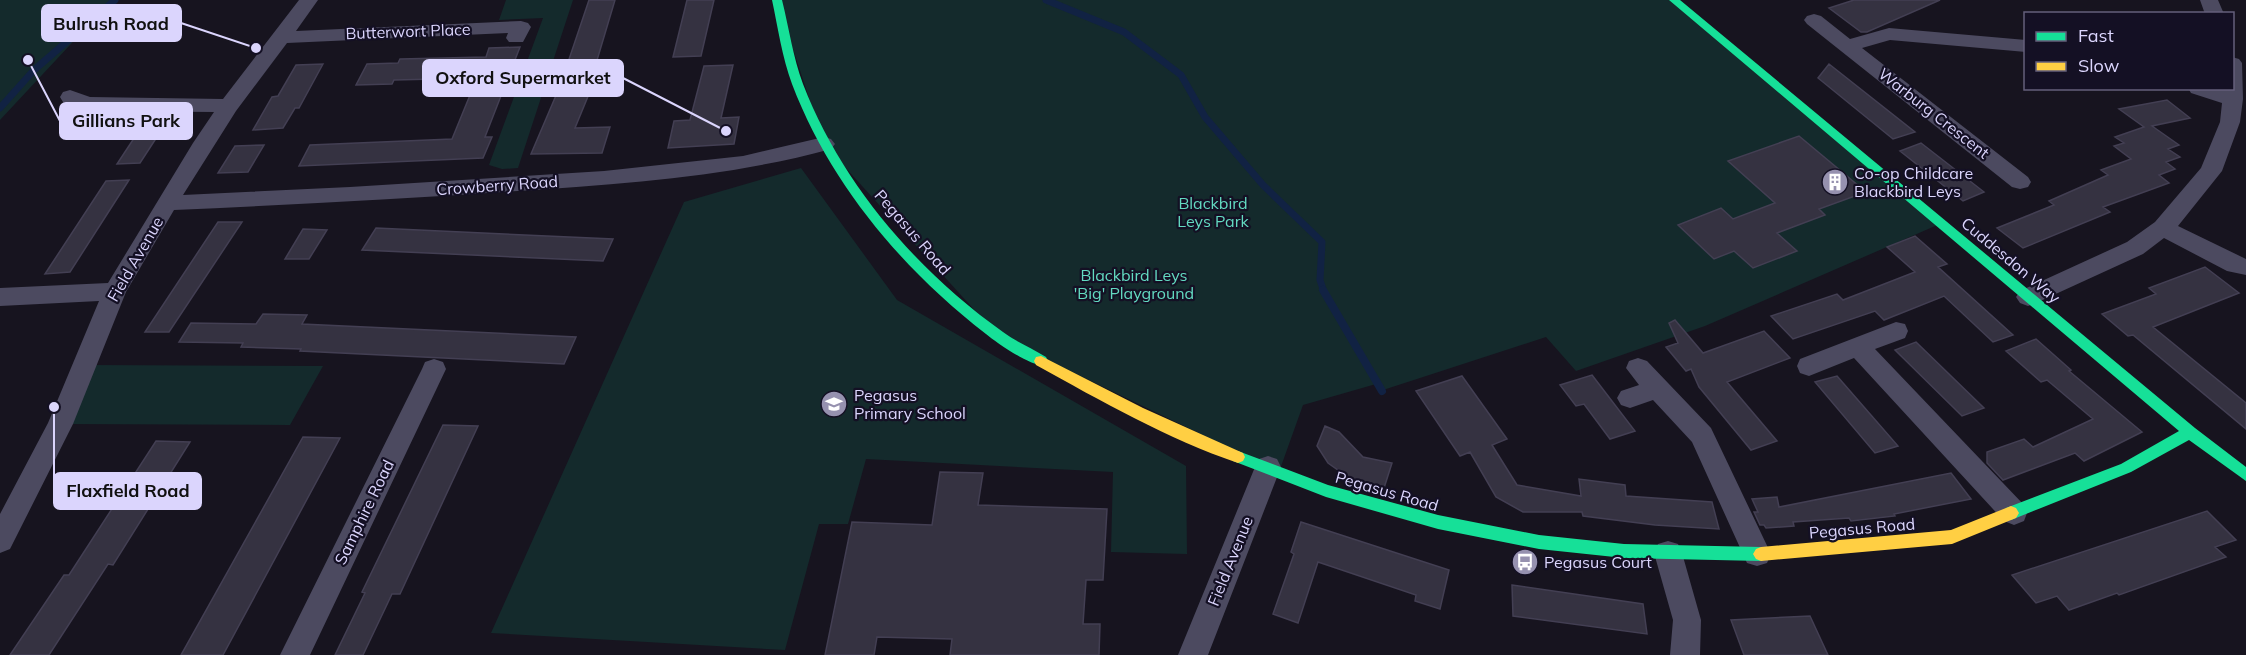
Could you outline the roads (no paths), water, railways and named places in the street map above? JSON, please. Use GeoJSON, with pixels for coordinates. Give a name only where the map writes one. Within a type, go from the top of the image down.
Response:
{"type":"FeatureCollection","features":[{"type":"Feature","properties":{"kind":"street","name":"Field Avenue"},"geometry":{"type":"LineString","coordinates":[[0,541],[8,513],[60,424],[115,291],[229,105],[309,0]]}},
{"type":"Feature","properties":{"kind":"street","name":"Pegasus Road"},"geometry":{"type":"LineString","coordinates":[[777,0],[797,83],[824,144],[876,218],[933,283],[998,336],[1096,392],[1206,444],[1326,491],[1438,522],[1539,542],[1624,551],[1757,554],[1952,537],[2126,468],[2190,432]]}},
{"type":"Feature","properties":{"kind":"street","name":"Cuddesdon Way"},"geometry":{"type":"LineString","coordinates":[[1674,0],[2190,432],[2246,475]]}},
{"type":"Feature","properties":{"kind":"street","name":"Warburg Crescent"},"geometry":{"type":"LineString","coordinates":[[1814,20],[2020,182]]}},
{"type":"Feature","properties":{"kind":"street","name":"Butterwort Place"},"geometry":{"type":"LineString","coordinates":[[283,37],[521,27],[516,38]]}},
{"type":"Feature","properties":{"kind":"street"},"geometry":{"type":"LineString","coordinates":[[1847,46],[1889,34],[2024,46]]}},
{"type":"Feature","properties":{"kind":"street"},"geometry":{"type":"LineString","coordinates":[[2204,90],[2233,99]]}},
{"type":"Feature","properties":{"kind":"street"},"geometry":{"type":"LineString","coordinates":[[2028,297],[2135,248],[2163,228],[2211,171],[2229,122],[2233,90]]}},
{"type":"Feature","properties":{"kind":"street"},"geometry":{"type":"LineString","coordinates":[[70,97],[87,104],[229,105]]}},
{"type":"Feature","properties":{"kind":"street","name":"Crowberry Road"},"geometry":{"type":"LineString","coordinates":[[167,203],[350,195],[604,178],[743,163],[824,144]]}},
{"type":"Feature","properties":{"kind":"street"},"geometry":{"type":"LineString","coordinates":[[2163,228],[2235,265],[2246,267]]}},
{"type":"Feature","properties":{"kind":"street"},"geometry":{"type":"LineString","coordinates":[[0,297],[115,291]]}},
{"type":"Feature","properties":{"kind":"street"},"geometry":{"type":"LineString","coordinates":[[1809,366],[1896,331]]}},
{"type":"Feature","properties":{"kind":"street"},"geometry":{"type":"LineString","coordinates":[[1857,346],[2014,513]]}},
{"type":"Feature","properties":{"kind":"street"},"geometry":{"type":"LineString","coordinates":[[1638,368],[1702,435],[1757,554]]}},
{"type":"Feature","properties":{"kind":"street","name":"Samphire Road"},"geometry":{"type":"LineString","coordinates":[[295,655],[434,369]]}},
{"type":"Feature","properties":{"kind":"street"},"geometry":{"type":"LineString","coordinates":[[1630,398],[1658,389]]}},
{"type":"Feature","properties":{"kind":"street","name":"Field Avenue"},"geometry":{"type":"LineString","coordinates":[[1193,655],[1268,467]]}},
{"type":"Feature","properties":{"kind":"street"},"geometry":{"type":"LineString","coordinates":[[1668,553],[1687,620],[1685,655]]}},
{"type":"Feature","properties":{"kind":"waterway"},"geometry":{"type":"LineString","coordinates":[[0,108],[34,70],[115,0]]}},
{"type":"Feature","properties":{"kind":"waterway"},"geometry":{"type":"LineString","coordinates":[[1046,0],[1124,32],[1181,75],[1205,117],[1263,185],[1322,242],[1320,280],[1324,291]]}},
{"type":"Feature","properties":{"kind":"waterway"},"geometry":{"type":"LineString","coordinates":[[1324,291],[1382,391]]}},
{"type":"Feature","properties":{"kind":"place","name":"Bulrush Road"},"geometry":{"type":"Point","coordinates":[256,48]}},
{"type":"Feature","properties":{"kind":"place","name":"Gillians Park"},"geometry":{"type":"Point","coordinates":[28,60]}},
{"type":"Feature","properties":{"kind":"place","name":"Oxford Supermarket"},"geometry":{"type":"Point","coordinates":[726,131]}},
{"type":"Feature","properties":{"kind":"place","name":"Co-op Childcare Blackbird Leys"},"geometry":{"type":"Point","coordinates":[1835,182]}},
{"type":"Feature","properties":{"kind":"place","name":"Pegasus Primary School"},"geometry":{"type":"Point","coordinates":[834,404]}},
{"type":"Feature","properties":{"kind":"place","name":"Flaxfield Road"},"geometry":{"type":"Point","coordinates":[54,407]}},
{"type":"Feature","properties":{"kind":"place","name":"Pegasus Court"},"geometry":{"type":"Point","coordinates":[1525,562]}},
{"type":"Feature","properties":{"kind":"park label","name":"Blackbird Leys Park"},"geometry":{"type":"Point","coordinates":[1213,212]}},
{"type":"Feature","properties":{"kind":"park label","name":"Blackbird Leys 'Big' Playground"},"geometry":{"type":"Point","coordinates":[1134,284]}}]}
